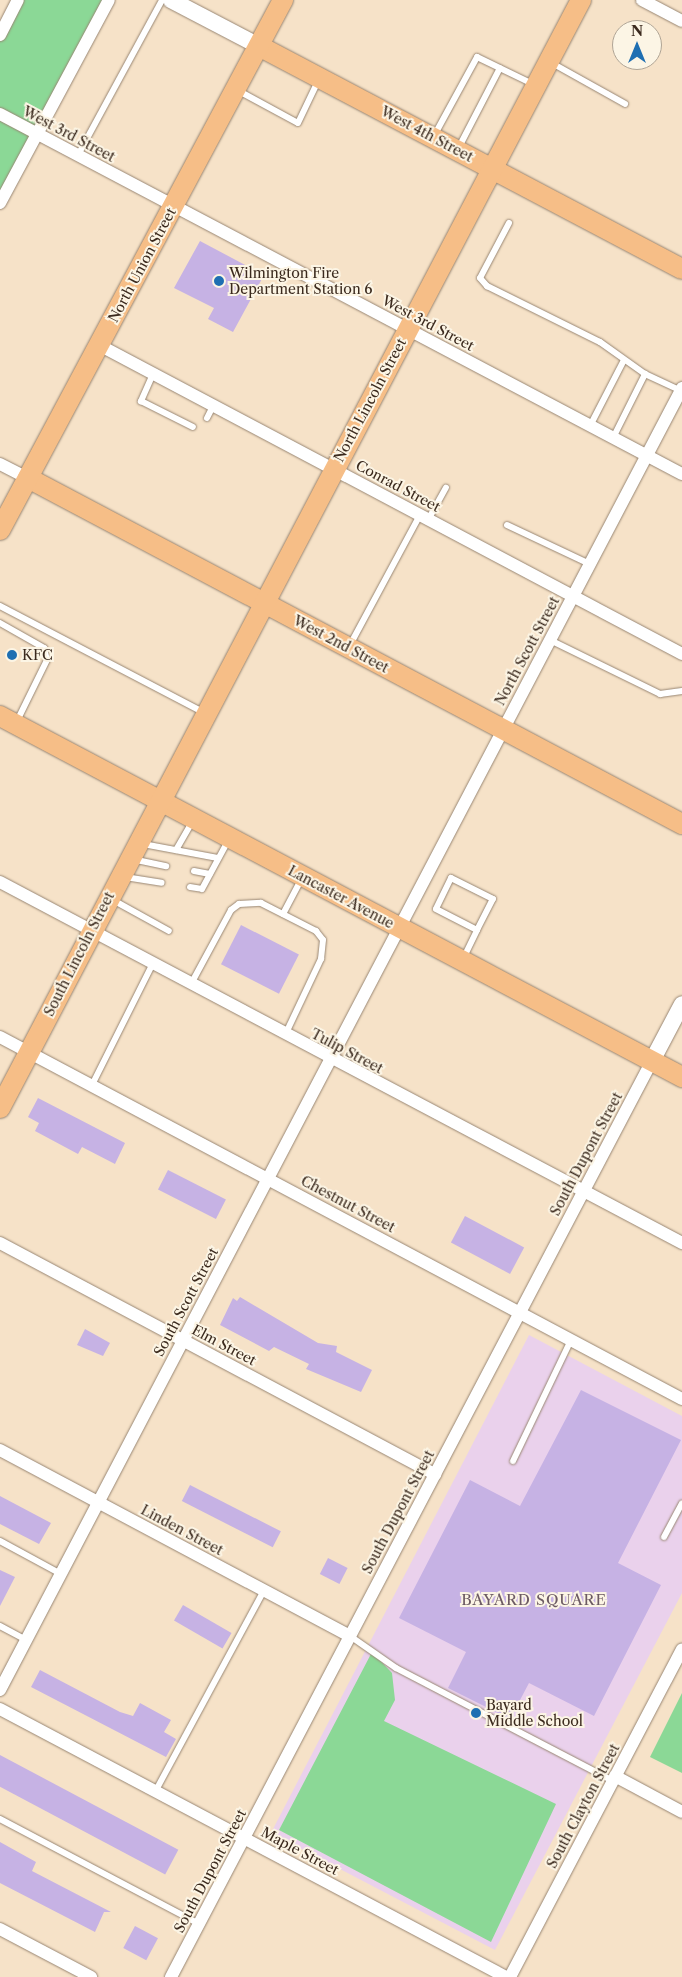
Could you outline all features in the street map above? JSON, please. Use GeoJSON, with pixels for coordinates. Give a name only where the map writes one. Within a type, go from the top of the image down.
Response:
{"type":"FeatureCollection","features":[{"type":"Feature","properties":{"kind":"main road","name":"North Union Street"},"geometry":{"type":"LineString","coordinates":[[0,530],[284,0]]}},
{"type":"Feature","properties":{"kind":"main road","name":"North Lincoln Street"},"geometry":{"type":"LineString","coordinates":[[159,800],[582,0]]}},
{"type":"Feature","properties":{"kind":"main road","name":"West 4th Street"},"geometry":{"type":"LineString","coordinates":[[259,46],[682,269]]}},
{"type":"Feature","properties":{"kind":"main road","name":"West 2nd Street"},"geometry":{"type":"LineString","coordinates":[[28,478],[682,824]]}},
{"type":"Feature","properties":{"kind":"main road","name":"Lancaster Avenue"},"geometry":{"type":"LineString","coordinates":[[8,720],[682,1077]]}},
{"type":"Feature","properties":{"kind":"main road","name":"South Lincoln Street"},"geometry":{"type":"LineString","coordinates":[[0,1108],[159,800]]}},
{"type":"Feature","properties":{"kind":"street"},"geometry":{"type":"LineString","coordinates":[[0,35],[18,0]]}},
{"type":"Feature","properties":{"kind":"street"},"geometry":{"type":"LineString","coordinates":[[0,203],[108,0]]}},
{"type":"Feature","properties":{"kind":"street"},"geometry":{"type":"LineString","coordinates":[[642,0],[682,21]]}},
{"type":"Feature","properties":{"kind":"street","name":"West 4th Street"},"geometry":{"type":"LineString","coordinates":[[177,1],[259,46]]}},
{"type":"Feature","properties":{"kind":"street","name":"West 3rd Street"},"geometry":{"type":"LineString","coordinates":[[0,114],[682,474]]}},
{"type":"Feature","properties":{"kind":"street","name":"Conrad Street"},"geometry":{"type":"LineString","coordinates":[[99,345],[682,654]]}},
{"type":"Feature","properties":{"kind":"street","name":"North Scott Street"},"geometry":{"type":"LineString","coordinates":[[399,928],[681,390]]}},
{"type":"Feature","properties":{"kind":"street","name":"West 2nd Street"},"geometry":{"type":"LineString","coordinates":[[0,464],[28,478]]}},
{"type":"Feature","properties":{"kind":"street","name":"Tulip Street"},"geometry":{"type":"LineString","coordinates":[[0,882],[92,929],[330,1060],[682,1243]]}},
{"type":"Feature","properties":{"kind":"street","name":"South Scott Street"},"geometry":{"type":"LineString","coordinates":[[0,1690],[399,928]]}},
{"type":"Feature","properties":{"kind":"street"},"geometry":{"type":"LineString","coordinates":[[652,1061],[682,1004]]}},
{"type":"Feature","properties":{"kind":"street","name":"Chestnut Street"},"geometry":{"type":"LineString","coordinates":[[0,1037],[682,1399]]}},
{"type":"Feature","properties":{"kind":"street","name":"South Dupont Street"},"geometry":{"type":"LineString","coordinates":[[171,1977],[652,1061]]}},
{"type":"Feature","properties":{"kind":"street","name":"Elm Street"},"geometry":{"type":"LineString","coordinates":[[0,1243],[435,1474]]}},
{"type":"Feature","properties":{"kind":"street","name":"Linden Street"},"geometry":{"type":"LineString","coordinates":[[0,1450],[350,1636]]}},
{"type":"Feature","properties":{"kind":"street","name":"South Clayton Street"},"geometry":{"type":"LineString","coordinates":[[508,1977],[682,1649]]}},
{"type":"Feature","properties":{"kind":"street","name":"Maple Street"},"geometry":{"type":"LineString","coordinates":[[0,1710],[508,1977]]}},
{"type":"Feature","properties":{"kind":"street"},"geometry":{"type":"LineString","coordinates":[[614,1778],[682,1812]]}},
{"type":"Feature","properties":{"kind":"street"},"geometry":{"type":"LineString","coordinates":[[0,1929],[91,1977]]}},
{"type":"Feature","properties":{"kind":"lane"},"geometry":{"type":"LineString","coordinates":[[78,155],[162,0]]}},
{"type":"Feature","properties":{"kind":"lane"},"geometry":{"type":"LineString","coordinates":[[433,138],[477,57],[536,85]]}},
{"type":"Feature","properties":{"kind":"lane"},"geometry":{"type":"LineString","coordinates":[[549,61],[625,104]]}},
{"type":"Feature","properties":{"kind":"lane"},"geometry":{"type":"LineString","coordinates":[[457,150],[500,68]]}},
{"type":"Feature","properties":{"kind":"lane"},"geometry":{"type":"LineString","coordinates":[[236,90],[298,123],[320,78]]}},
{"type":"Feature","properties":{"kind":"lane"},"geometry":{"type":"LineString","coordinates":[[508,223],[480,278],[487,286],[600,342],[645,374],[681,390]]}},
{"type":"Feature","properties":{"kind":"lane"},"geometry":{"type":"LineString","coordinates":[[590,426],[624,360]]}},
{"type":"Feature","properties":{"kind":"lane"},"geometry":{"type":"LineString","coordinates":[[153,374],[141,400],[193,427]]}},
{"type":"Feature","properties":{"kind":"lane"},"geometry":{"type":"LineString","coordinates":[[613,438],[645,374]]}},
{"type":"Feature","properties":{"kind":"lane"},"geometry":{"type":"LineString","coordinates":[[207,418],[213,406]]}},
{"type":"Feature","properties":{"kind":"lane"},"geometry":{"type":"LineString","coordinates":[[348,648],[424,517],[446,488]]}},
{"type":"Feature","properties":{"kind":"lane"},"geometry":{"type":"LineString","coordinates":[[508,525],[590,564]]}},
{"type":"Feature","properties":{"kind":"lane"},"geometry":{"type":"LineString","coordinates":[[0,606],[205,713]]}},
{"type":"Feature","properties":{"kind":"lane"},"geometry":{"type":"LineString","coordinates":[[0,623],[44,648],[47,660],[8,720]]}},
{"type":"Feature","properties":{"kind":"lane"},"geometry":{"type":"LineString","coordinates":[[550,640],[660,694],[682,691]]}},
{"type":"Feature","properties":{"kind":"lane"},"geometry":{"type":"LineString","coordinates":[[176,850],[194,819]]}},
{"type":"Feature","properties":{"kind":"lane"},"geometry":{"type":"LineString","coordinates":[[190,887],[202,890],[229,838]]}},
{"type":"Feature","properties":{"kind":"lane"},"geometry":{"type":"LineString","coordinates":[[128,859],[176,850],[218,858]]}},
{"type":"Feature","properties":{"kind":"lane"},"geometry":{"type":"LineString","coordinates":[[128,859],[166,866]]}},
{"type":"Feature","properties":{"kind":"lane"},"geometry":{"type":"LineString","coordinates":[[128,859],[162,883]]}},
{"type":"Feature","properties":{"kind":"lane"},"geometry":{"type":"LineString","coordinates":[[194,871],[210,874]]}},
{"type":"Feature","properties":{"kind":"lane"},"geometry":{"type":"LineString","coordinates":[[283,914],[303,876]]}},
{"type":"Feature","properties":{"kind":"lane"},"geometry":{"type":"LineString","coordinates":[[462,961],[493,899],[452,878],[436,909],[477,930]]}},
{"type":"Feature","properties":{"kind":"lane"},"geometry":{"type":"LineString","coordinates":[[108,897],[169,931]]}},
{"type":"Feature","properties":{"kind":"lane"},"geometry":{"type":"LineString","coordinates":[[191,984],[231,910],[249,901],[283,914],[316,932],[324,949],[285,1035]]}},
{"type":"Feature","properties":{"kind":"lane"},"geometry":{"type":"LineString","coordinates":[[92,1085],[153,963]]}},
{"type":"Feature","properties":{"kind":"lane"},"geometry":{"type":"LineString","coordinates":[[513,1461],[571,1340]]}},
{"type":"Feature","properties":{"kind":"lane"},"geometry":{"type":"LineString","coordinates":[[664,1537],[682,1503]]}},
{"type":"Feature","properties":{"kind":"lane"},"geometry":{"type":"LineString","coordinates":[[0,1541],[61,1574]]}},
{"type":"Feature","properties":{"kind":"lane"},"geometry":{"type":"LineString","coordinates":[[155,1792],[264,1590]]}},
{"type":"Feature","properties":{"kind":"lane"},"geometry":{"type":"LineString","coordinates":[[0,1626],[26,1640]]}},
{"type":"Feature","properties":{"kind":"lane"},"geometry":{"type":"LineString","coordinates":[[350,1636],[396,1668],[614,1778]]}},
{"type":"Feature","properties":{"kind":"lane"},"geometry":{"type":"LineString","coordinates":[[0,1818],[199,1924]]}},
{"type":"Feature","properties":{"kind":"shaded area","name":"Bayard Middle School"},"geometry":{"type":"Polygon","coordinates":[[[529,1335],[682,1416],[682,1593],[495,1950],[271,1833],[529,1335]]]}},
{"type":"Feature","properties":{"kind":"green space"},"geometry":{"type":"Polygon","coordinates":[[[18,0],[109,0],[0,203],[0,35],[18,0]]]}},
{"type":"Feature","properties":{"kind":"green space"},"geometry":{"type":"Polygon","coordinates":[[[372,1652],[392,1673],[395,1700],[384,1721],[556,1804],[491,1942],[279,1830],[372,1652]]]}},
{"type":"Feature","properties":{"kind":"green space"},"geometry":{"type":"Polygon","coordinates":[[[682,1693],[682,1773],[650,1757],[682,1693]]]}},
{"type":"Feature","properties":{"kind":"building","name":"Wilmington Fire Department Station 6"},"geometry":{"type":"Polygon","coordinates":[[[200,241],[264,275],[233,332],[208,319],[214,308],[174,288],[200,241]]]}},
{"type":"Feature","properties":{"kind":"building"},"geometry":{"type":"Polygon","coordinates":[[[241,925],[299,955],[279,994],[221,964],[241,925]]]}},
{"type":"Feature","properties":{"kind":"building"},"geometry":{"type":"Polygon","coordinates":[[[38,1098],[125,1143],[115,1164],[82,1147],[78,1154],[35,1131],[39,1123],[28,1117],[38,1098]]]}},
{"type":"Feature","properties":{"kind":"building"},"geometry":{"type":"Polygon","coordinates":[[[168,1170],[226,1200],[216,1219],[158,1190],[168,1170]]]}},
{"type":"Feature","properties":{"kind":"building"},"geometry":{"type":"Polygon","coordinates":[[[465,1216],[524,1247],[510,1274],[451,1242],[465,1216]]]}},
{"type":"Feature","properties":{"kind":"building"},"geometry":{"type":"Polygon","coordinates":[[[240,1297],[318,1343],[337,1346],[336,1352],[372,1370],[361,1392],[306,1369],[309,1364],[274,1347],[269,1351],[220,1325],[233,1298],[237,1301],[240,1297]]]}},
{"type":"Feature","properties":{"kind":"building"},"geometry":{"type":"Polygon","coordinates":[[[85,1329],[110,1343],[103,1356],[77,1345],[85,1329]]]}},
{"type":"Feature","properties":{"kind":"building","name":"Bayard Middle School"},"geometry":{"type":"Polygon","coordinates":[[[581,1390],[681,1440],[618,1563],[661,1585],[594,1716],[529,1683],[510,1719],[448,1688],[466,1652],[399,1618],[470,1480],[520,1506],[581,1390]]]}},
{"type":"Feature","properties":{"kind":"building"},"geometry":{"type":"Polygon","coordinates":[[[190,1485],[281,1531],[273,1547],[182,1501],[190,1485]]]}},
{"type":"Feature","properties":{"kind":"building"},"geometry":{"type":"Polygon","coordinates":[[[0,1496],[51,1523],[39,1544],[0,1524],[0,1496]]]}},
{"type":"Feature","properties":{"kind":"building"},"geometry":{"type":"Polygon","coordinates":[[[328,1558],[348,1568],[339,1584],[320,1574],[328,1558]]]}},
{"type":"Feature","properties":{"kind":"building"},"geometry":{"type":"Polygon","coordinates":[[[0,1570],[15,1577],[0,1606],[0,1570]]]}},
{"type":"Feature","properties":{"kind":"building"},"geometry":{"type":"Polygon","coordinates":[[[183,1605],[231,1633],[222,1649],[174,1621],[183,1605]]]}},
{"type":"Feature","properties":{"kind":"building"},"geometry":{"type":"Polygon","coordinates":[[[40,1670],[120,1712],[133,1716],[140,1703],[171,1720],[164,1732],[176,1739],[166,1757],[31,1687],[40,1670]]]}},
{"type":"Feature","properties":{"kind":"building"},"geometry":{"type":"Polygon","coordinates":[[[0,1755],[178,1850],[165,1875],[0,1787],[0,1755]]]}},
{"type":"Feature","properties":{"kind":"building"},"geometry":{"type":"Polygon","coordinates":[[[0,1842],[36,1862],[32,1871],[111,1912],[104,1912],[95,1932],[0,1883],[0,1842]]]}},
{"type":"Feature","properties":{"kind":"building"},"geometry":{"type":"Polygon","coordinates":[[[135,1926],[158,1938],[146,1960],[123,1948],[135,1926]]]}},
{"type":"Feature","properties":{"kind":"place","name":"Wilmington Fire Department Station 6"},"geometry":{"type":"Point","coordinates":[219,281]}},
{"type":"Feature","properties":{"kind":"place","name":"KFC"},"geometry":{"type":"Point","coordinates":[12,655]}},
{"type":"Feature","properties":{"kind":"place","name":"Bayard Middle School"},"geometry":{"type":"Point","coordinates":[476,1713]}},
{"type":"Feature","properties":{"kind":"district","name":"BAYARD SQUARE"},"geometry":{"type":"Point","coordinates":[534,1600]}}]}
